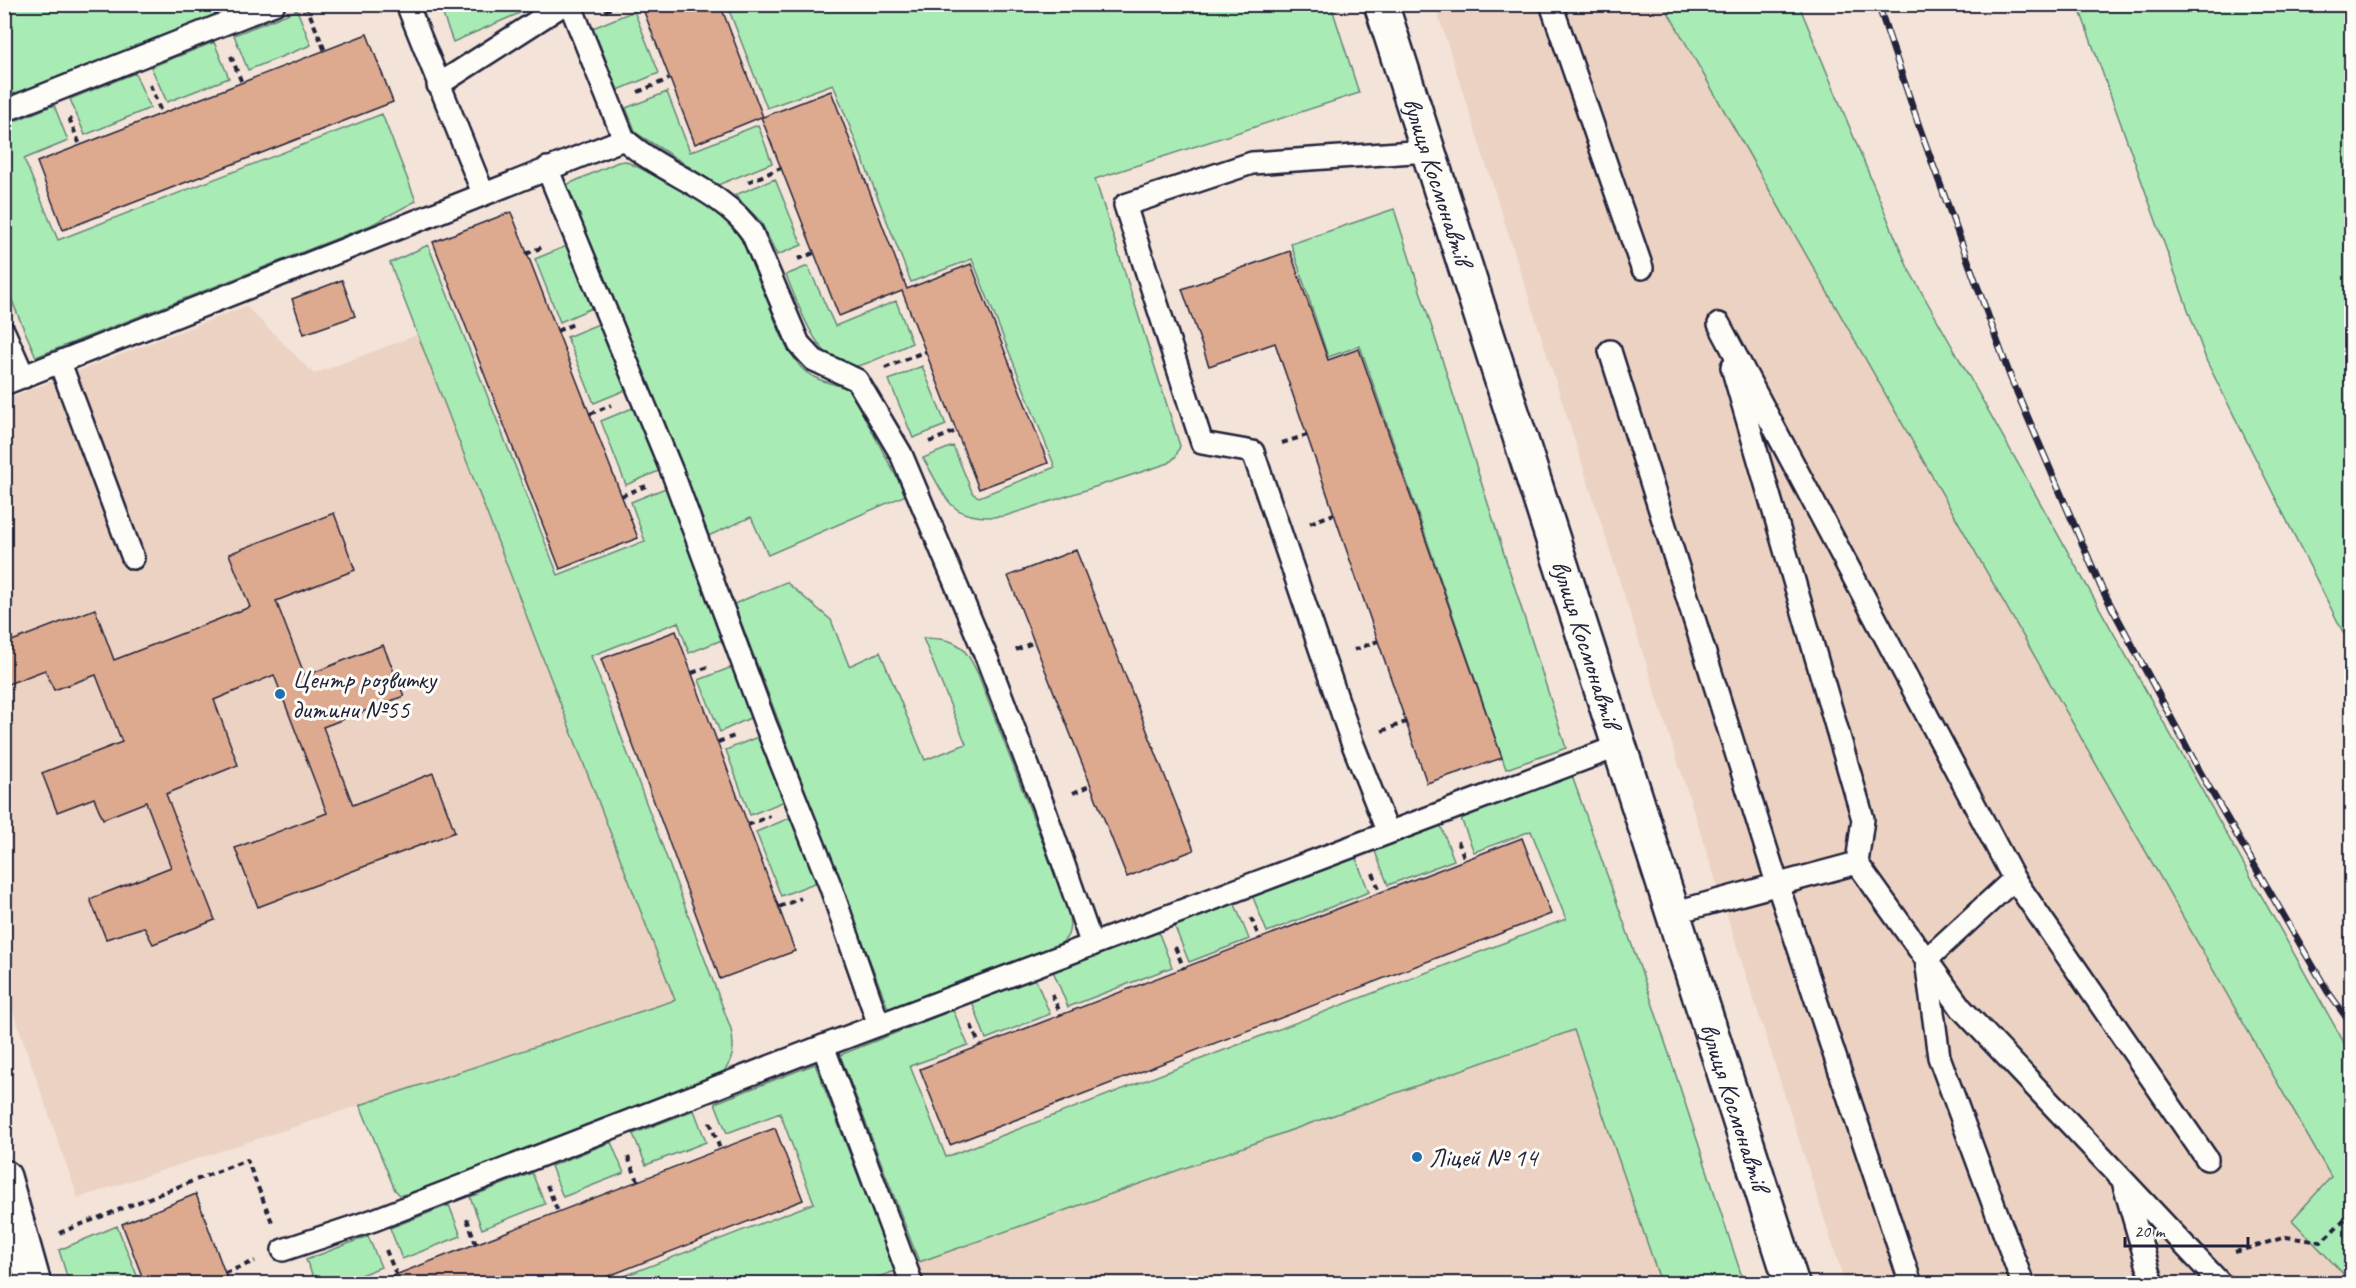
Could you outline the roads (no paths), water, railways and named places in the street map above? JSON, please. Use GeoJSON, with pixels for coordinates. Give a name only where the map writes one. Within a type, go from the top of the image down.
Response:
{"type":"FeatureCollection","features":[{"type":"Feature","properties":{"kind":"street","name":"вулиця Космонавтів"},"geometry":{"type":"LineString","coordinates":[[1381,4],[1792,1284]]}},
{"type":"Feature","properties":{"kind":"street"},"geometry":{"type":"LineString","coordinates":[[4,1177],[34,1284]]}},
{"type":"Feature","properties":{"kind":"lane"},"geometry":{"type":"LineString","coordinates":[[4,111],[274,4]]}},
{"type":"Feature","properties":{"kind":"lane"},"geometry":{"type":"LineString","coordinates":[[407,4],[483,193]]}},
{"type":"Feature","properties":{"kind":"lane"},"geometry":{"type":"LineString","coordinates":[[438,85],[564,4]]}},
{"type":"Feature","properties":{"kind":"lane"},"geometry":{"type":"LineString","coordinates":[[570,4],[624,139],[636,150],[713,196],[741,218],[752,233],[800,344],[814,360],[857,380],[901,454],[984,650],[1044,805],[1092,945]]}},
{"type":"Feature","properties":{"kind":"lane"},"geometry":{"type":"LineString","coordinates":[[1551,4],[1642,268]]}},
{"type":"Feature","properties":{"kind":"lane"},"geometry":{"type":"LineString","coordinates":[[4,332],[14,381],[483,193],[624,139]]}},
{"type":"Feature","properties":{"kind":"lane"},"geometry":{"type":"LineString","coordinates":[[1388,833],[1352,741],[1253,452],[1202,443],[1125,206],[1252,163],[1428,151]]}},
{"type":"Feature","properties":{"kind":"lane"},"geometry":{"type":"LineString","coordinates":[[547,168],[673,474],[765,723],[830,885],[879,1025]]}},
{"type":"Feature","properties":{"kind":"lane"},"geometry":{"type":"LineString","coordinates":[[2206,1159],[2014,879],[1719,324],[1863,819],[1857,863],[1961,1008],[2221,1284]]}},
{"type":"Feature","properties":{"kind":"lane"},"geometry":{"type":"LineString","coordinates":[[1610,351],[1777,883],[1911,1284]]}},
{"type":"Feature","properties":{"kind":"lane"},"geometry":{"type":"LineString","coordinates":[[60,363],[133,558]]}},
{"type":"Feature","properties":{"kind":"lane"},"geometry":{"type":"LineString","coordinates":[[283,1250],[374,1220],[823,1046],[1618,746]]}},
{"type":"Feature","properties":{"kind":"lane"},"geometry":{"type":"LineString","coordinates":[[1672,913],[1857,863]]}},
{"type":"Feature","properties":{"kind":"lane"},"geometry":{"type":"LineString","coordinates":[[1926,960],[2014,879]]}},
{"type":"Feature","properties":{"kind":"lane"},"geometry":{"type":"LineString","coordinates":[[1926,960],[1939,1057],[2023,1284]]}},
{"type":"Feature","properties":{"kind":"lane"},"geometry":{"type":"LineString","coordinates":[[823,1046],[912,1284]]}},
{"type":"Feature","properties":{"kind":"lane"},"geometry":{"type":"LineString","coordinates":[[2123,1181],[2153,1284]]}},
{"type":"Feature","properties":{"kind":"railway"},"geometry":{"type":"LineString","coordinates":[[1878,4],[1920,129],[2010,376],[2101,587],[2199,770],[2328,992],[2352,1025]]}},
{"type":"Feature","properties":{"kind":"place","name":"Центр розвитку дитини №55"},"geometry":{"type":"Point","coordinates":[280,694]}},
{"type":"Feature","properties":{"kind":"place","name":"Ліцей № 14"},"geometry":{"type":"Point","coordinates":[1417,1157]}}]}
